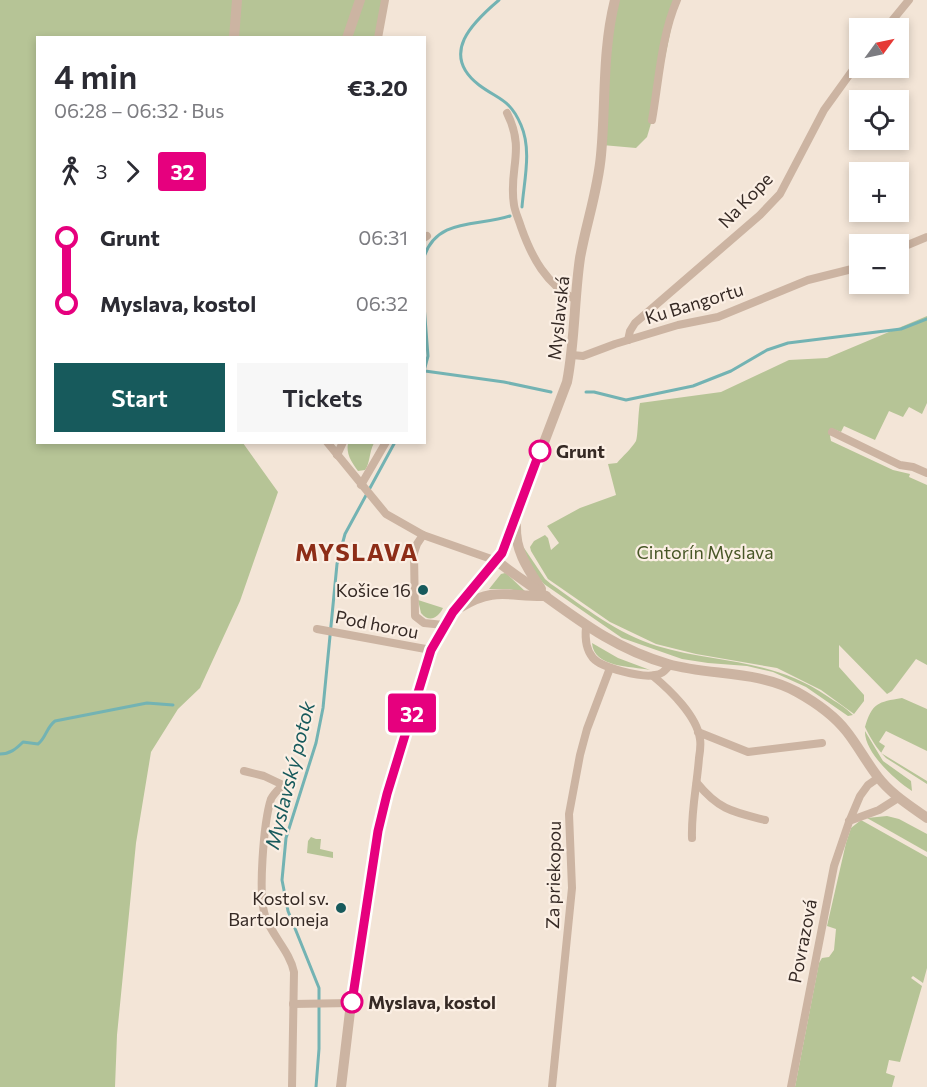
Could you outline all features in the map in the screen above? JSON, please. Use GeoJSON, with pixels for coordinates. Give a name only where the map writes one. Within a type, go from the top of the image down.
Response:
{"type":"FeatureCollection","features":[{"type":"Feature","properties":{"kind":"street"},"geometry":{"type":"LineString","coordinates":[[234,36],[237,0]]}},
{"type":"Feature","properties":{"kind":"street"},"geometry":{"type":"LineString","coordinates":[[348,36],[360,0]]}},
{"type":"Feature","properties":{"kind":"street"},"geometry":{"type":"LineString","coordinates":[[378,36],[385,0]]}},
{"type":"Feature","properties":{"kind":"street"},"geometry":{"type":"LineString","coordinates":[[605,0],[609,23]]}},
{"type":"Feature","properties":{"kind":"street","name":"Myslavská"},"geometry":{"type":"LineString","coordinates":[[342,1087],[351,1003],[378,831],[431,650],[453,612],[497,561],[508,541],[516,514],[564,391],[572,355],[580,258],[602,154],[603,93],[609,23],[615,0]]}},
{"type":"Feature","properties":{"kind":"street"},"geometry":{"type":"LineString","coordinates":[[652,120],[668,22],[677,0]]}},
{"type":"Feature","properties":{"kind":"street"},"geometry":{"type":"LineString","coordinates":[[894,18],[909,0]]}},
{"type":"Feature","properties":{"kind":"street","name":"Na Kope"},"geometry":{"type":"LineString","coordinates":[[628,340],[635,323],[760,215],[780,194],[824,110],[849,75]]}},
{"type":"Feature","properties":{"kind":"street"},"geometry":{"type":"LineString","coordinates":[[507,113],[514,130],[517,148],[514,206],[524,235],[536,263],[547,278],[563,293],[576,300]]}},
{"type":"Feature","properties":{"kind":"street"},"geometry":{"type":"LineString","coordinates":[[909,244],[927,237]]}},
{"type":"Feature","properties":{"kind":"street","name":"Ku Bangortu"},"geometry":{"type":"LineString","coordinates":[[572,355],[582,356],[678,325],[717,317],[808,280],[849,270]]}},
{"type":"Feature","properties":{"kind":"street"},"geometry":{"type":"LineString","coordinates":[[832,432],[900,465],[913,466],[927,473]]}},
{"type":"Feature","properties":{"kind":"street"},"geometry":{"type":"LineString","coordinates":[[329,444],[386,514],[423,535],[497,561],[586,627],[626,650],[670,665],[697,671],[760,678],[794,691],[829,714],[846,730],[878,778],[898,798],[927,818]]}},
{"type":"Feature","properties":{"kind":"street"},"geometry":{"type":"LineString","coordinates":[[337,455],[342,444]]}},
{"type":"Feature","properties":{"kind":"street"},"geometry":{"type":"LineString","coordinates":[[363,487],[385,444]]}},
{"type":"Feature","properties":{"kind":"street"},"geometry":{"type":"LineString","coordinates":[[516,514],[516,541],[521,556],[546,596]]}},
{"type":"Feature","properties":{"kind":"street","name":"Pod horou"},"geometry":{"type":"LineString","coordinates":[[423,535],[414,554],[415,616],[424,623],[444,625]]}},
{"type":"Feature","properties":{"kind":"street","name":"Myslavská"},"geometry":{"type":"LineString","coordinates":[[453,612],[473,599],[491,593],[546,596]]}},
{"type":"Feature","properties":{"kind":"street"},"geometry":{"type":"LineString","coordinates":[[586,627],[589,652],[595,660],[610,668],[653,676],[664,673],[670,665]]}},
{"type":"Feature","properties":{"kind":"street","name":"Pod horou"},"geometry":{"type":"LineString","coordinates":[[317,629],[431,650]]}},
{"type":"Feature","properties":{"kind":"street","name":"Za priekopou"},"geometry":{"type":"LineString","coordinates":[[552,1087],[572,888],[570,814],[587,729],[610,668]]}},
{"type":"Feature","properties":{"kind":"street"},"geometry":{"type":"LineString","coordinates":[[653,676],[683,705],[700,739],[697,783],[691,818],[692,837]]}},
{"type":"Feature","properties":{"kind":"street"},"geometry":{"type":"LineString","coordinates":[[698,732],[748,752],[822,743]]}},
{"type":"Feature","properties":{"kind":"street"},"geometry":{"type":"LineString","coordinates":[[244,771],[283,784],[271,800],[261,896],[265,917],[293,966],[292,1087]]}},
{"type":"Feature","properties":{"kind":"street","name":"Povrazová"},"geometry":{"type":"LineString","coordinates":[[791,1087],[834,866],[863,790],[878,778]]}},
{"type":"Feature","properties":{"kind":"street"},"geometry":{"type":"LineString","coordinates":[[697,783],[716,803],[735,812],[765,820]]}},
{"type":"Feature","properties":{"kind":"street"},"geometry":{"type":"LineString","coordinates":[[849,822],[879,810],[898,798]]}},
{"type":"Feature","properties":{"kind":"street"},"geometry":{"type":"LineString","coordinates":[[293,1004],[351,1003]]}},
{"type":"Feature","properties":{"kind":"green space"},"geometry":{"type":"Polygon","coordinates":[[[0,0],[386,0],[378,36],[36,36],[36,444],[244,444],[278,492],[240,601],[200,688],[178,709],[151,752],[136,843],[117,1035],[115,1087],[0,1087],[0,0]]]}},
{"type":"Feature","properties":{"kind":"green space"},"geometry":{"type":"Polygon","coordinates":[[[616,0],[677,0],[652,120],[647,137],[636,148],[602,145],[616,0]]]}},
{"type":"Feature","properties":{"kind":"green space","name":"Cintorín Myslava"},"geometry":{"type":"Polygon","coordinates":[[[927,316],[927,403],[922,414],[909,407],[903,417],[889,411],[875,440],[844,426],[841,432],[833,429],[830,436],[831,441],[893,470],[910,474],[909,477],[927,485],[927,665],[916,659],[892,691],[887,694],[839,645],[839,667],[864,695],[864,701],[854,714],[821,690],[777,668],[696,654],[656,644],[610,622],[548,579],[530,547],[534,541],[545,535],[551,550],[559,543],[547,526],[580,508],[616,495],[608,464],[617,463],[636,441],[640,403],[721,392],[789,360],[827,358],[927,316]]]}},
{"type":"Feature","properties":{"kind":"green space"},"geometry":{"type":"Polygon","coordinates":[[[348,444],[374,444],[365,470],[358,471],[348,454],[348,444]]]}},
{"type":"Feature","properties":{"kind":"green space"},"geometry":{"type":"Polygon","coordinates":[[[522,545],[545,579],[615,627],[657,646],[765,668],[786,675],[827,696],[853,715],[848,716],[806,687],[773,672],[747,666],[682,659],[622,638],[544,584],[533,571],[522,545]]]}},
{"type":"Feature","properties":{"kind":"green space"},"geometry":{"type":"Polygon","coordinates":[[[505,573],[527,593],[509,589],[489,589],[501,574],[505,573]]]}},
{"type":"Feature","properties":{"kind":"green space"},"geometry":{"type":"Polygon","coordinates":[[[418,600],[443,608],[436,617],[427,618],[421,613],[418,600]]]}},
{"type":"Feature","properties":{"kind":"green space"},"geometry":{"type":"Polygon","coordinates":[[[592,643],[618,658],[650,670],[606,661],[594,651],[592,643]]]}},
{"type":"Feature","properties":{"kind":"green space"},"geometry":{"type":"Polygon","coordinates":[[[902,698],[927,709],[927,751],[886,731],[879,742],[885,746],[881,753],[865,727],[873,708],[887,701],[902,698]]]}},
{"type":"Feature","properties":{"kind":"green space"},"geometry":{"type":"Polygon","coordinates":[[[865,731],[883,761],[911,781],[912,791],[882,765],[870,748],[865,731]]]}},
{"type":"Feature","properties":{"kind":"green space"},"geometry":{"type":"Polygon","coordinates":[[[882,754],[927,781],[927,784],[886,758],[882,754]]]}},
{"type":"Feature","properties":{"kind":"green space"},"geometry":{"type":"Polygon","coordinates":[[[887,816],[899,819],[927,834],[927,852],[867,818],[887,816]]]}},
{"type":"Feature","properties":{"kind":"green space"},"geometry":{"type":"Polygon","coordinates":[[[861,820],[927,857],[927,968],[923,983],[913,976],[911,978],[922,986],[900,1062],[889,1060],[886,1073],[895,1076],[892,1087],[795,1087],[819,963],[822,958],[829,957],[834,950],[836,929],[827,926],[846,843],[851,828],[861,820]]]}},
{"type":"Feature","properties":{"kind":"green space"},"geometry":{"type":"Polygon","coordinates":[[[311,837],[321,839],[320,849],[333,852],[333,858],[307,853],[308,841],[311,837]]]}},
{"type":"Feature","properties":{"kind":"waterway","name":"Myslavský potok"},"geometry":{"type":"LineString","coordinates":[[499,0],[479,18],[464,39],[461,50],[462,62],[467,73],[479,85],[513,110],[521,125],[527,155],[522,207]]}},
{"type":"Feature","properties":{"kind":"waterway","name":"Myslavský potok"},"geometry":{"type":"LineString","coordinates":[[426,253],[430,244],[449,229],[510,216]]}},
{"type":"Feature","properties":{"kind":"waterway"},"geometry":{"type":"LineString","coordinates":[[586,392],[626,400],[693,386],[731,371],[767,350],[788,343],[901,329],[927,319]]}},
{"type":"Feature","properties":{"kind":"waterway","name":"Myslavský potok"},"geometry":{"type":"LineString","coordinates":[[426,330],[428,356],[426,364]]}},
{"type":"Feature","properties":{"kind":"waterway"},"geometry":{"type":"LineString","coordinates":[[426,371],[504,382],[551,392]]}},
{"type":"Feature","properties":{"kind":"waterway","name":"Myslavský potok"},"geometry":{"type":"LineString","coordinates":[[316,1087],[319,1049],[319,988],[288,911],[282,880],[286,838],[316,743],[323,708],[337,564],[345,534],[394,444]]}},
{"type":"Feature","properties":{"kind":"waterway"},"geometry":{"type":"LineString","coordinates":[[0,754],[13,751],[23,742],[38,744],[55,721],[147,703],[173,705]]}},
{"type":"Feature","properties":{"kind":"bus line","name":"32"},"geometry":{"type":"LineString","coordinates":[[352,1002],[378,831],[431,650],[453,612],[502,553],[540,451]]}},
{"type":"Feature","properties":{"kind":"place","name":"Grunt"},"geometry":{"type":"Point","coordinates":[540,451]}},
{"type":"Feature","properties":{"kind":"place","name":"Košice 16"},"geometry":{"type":"Point","coordinates":[423,590]}},
{"type":"Feature","properties":{"kind":"place","name":"Kostol sv. Bartolomeja"},"geometry":{"type":"Point","coordinates":[341,908]}},
{"type":"Feature","properties":{"kind":"place","name":"Myslava, kostol"},"geometry":{"type":"Point","coordinates":[352,1002]}},
{"type":"Feature","properties":{"kind":"district","name":"MYSLAVA"},"geometry":{"type":"Point","coordinates":[357,551]}}]}
